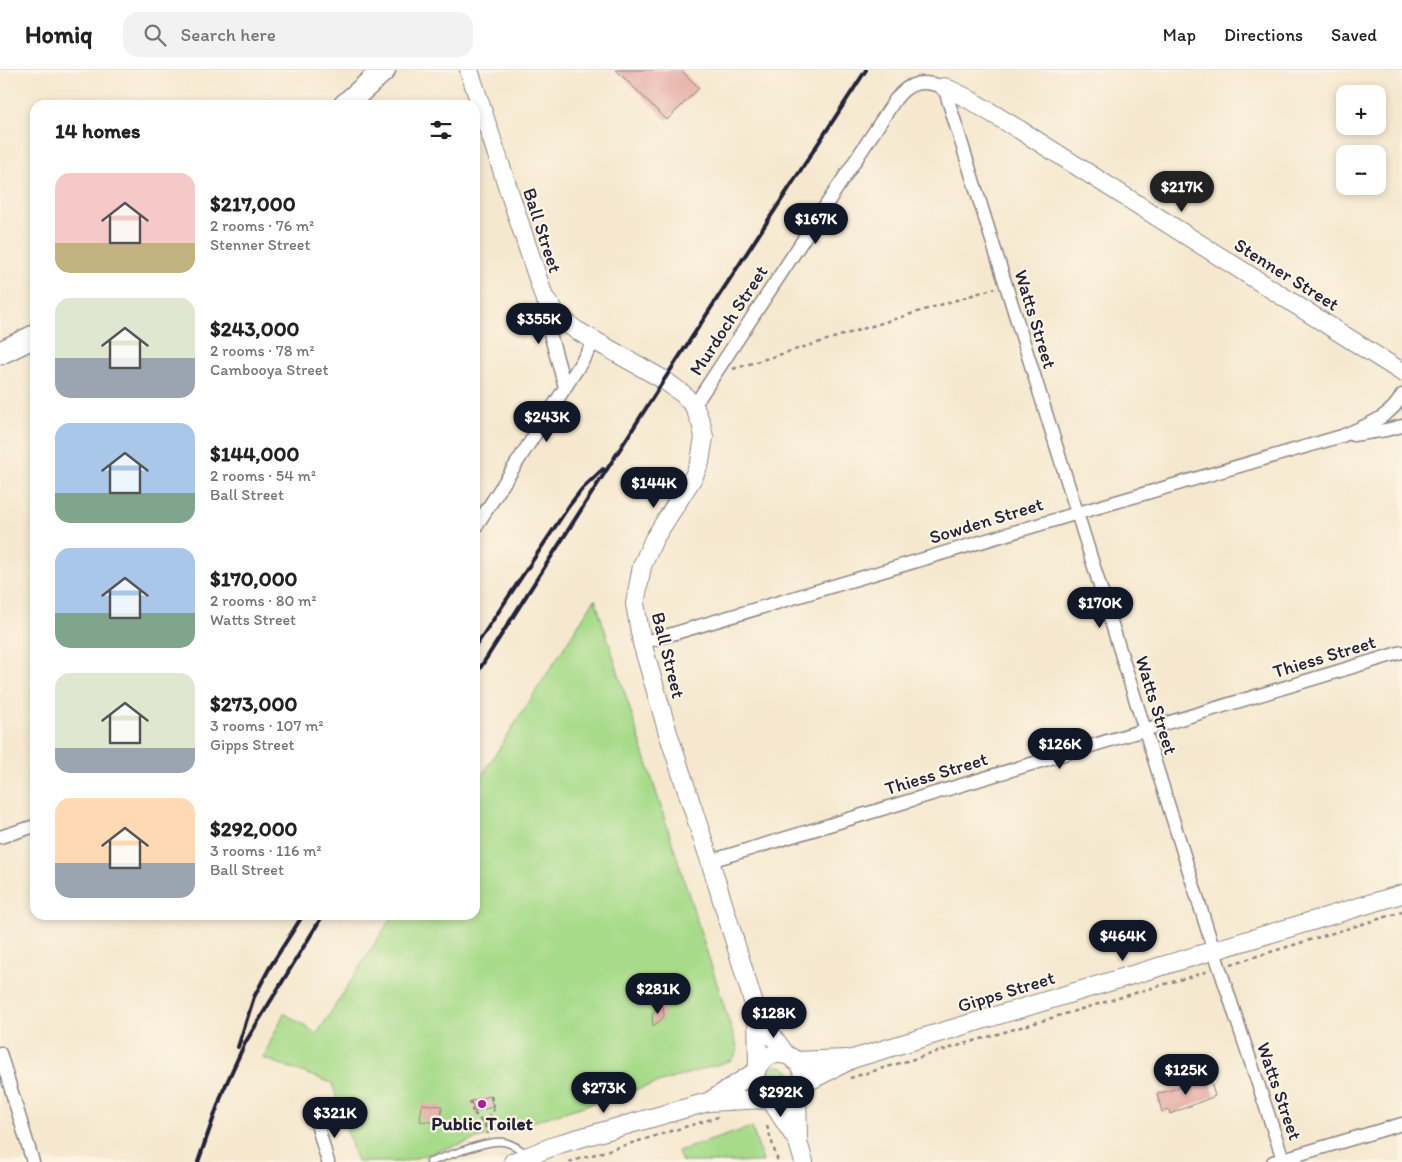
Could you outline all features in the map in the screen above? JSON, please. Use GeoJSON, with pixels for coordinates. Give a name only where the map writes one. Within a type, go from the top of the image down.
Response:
{"type":"FeatureCollection","features":[{"type":"Feature","properties":{"kind":"highway"},"geometry":{"type":"LineString","coordinates":[[351,100],[384,70]]}},
{"type":"Feature","properties":{"kind":"highway"},"geometry":{"type":"LineString","coordinates":[[0,353],[30,338]]}},
{"type":"Feature","properties":{"kind":"main road","name":"Ball Street"},"geometry":{"type":"LineString","coordinates":[[469,70],[479,100]]}},
{"type":"Feature","properties":{"kind":"main road","name":"Stenner Street"},"geometry":{"type":"LineString","coordinates":[[944,87],[965,97],[1020,130],[1402,372]]}},
{"type":"Feature","properties":{"kind":"main road","name":"Ball Street"},"geometry":{"type":"LineString","coordinates":[[480,103],[544,297],[560,318],[594,341],[664,380],[683,394],[694,406],[704,437],[700,462],[694,476],[654,539],[642,566],[638,578],[635,604],[642,644],[668,733],[757,1014],[757,1068]]}},
{"type":"Feature","properties":{"kind":"main road","name":"Gipps Street"},"geometry":{"type":"LineString","coordinates":[[800,1089],[852,1059],[1216,959],[1402,894]]}},
{"type":"Feature","properties":{"kind":"main road","name":"Ball Street"},"geometry":{"type":"LineString","coordinates":[[757,1014],[790,1058]]}},
{"type":"Feature","properties":{"kind":"main road"},"geometry":{"type":"LineString","coordinates":[[708,1102],[757,1068],[770,1056],[790,1058],[802,1071],[798,1142]]}},
{"type":"Feature","properties":{"kind":"main road","name":"Gipps Street"},"geometry":{"type":"LineString","coordinates":[[790,1058],[852,1059]]}},
{"type":"Feature","properties":{"kind":"main road"},"geometry":{"type":"LineString","coordinates":[[757,1068],[756,1087],[769,1100],[798,1142],[804,1162]]}},
{"type":"Feature","properties":{"kind":"main road"},"geometry":{"type":"LineString","coordinates":[[521,1158],[562,1143],[708,1102],[769,1100],[786,1102],[800,1089]]}},
{"type":"Feature","properties":{"kind":"street","name":"Murdoch Street"},"geometry":{"type":"LineString","coordinates":[[694,406],[901,91],[906,87],[921,83],[944,87]]}},
{"type":"Feature","properties":{"kind":"street","name":"Watts Street"},"geometry":{"type":"LineString","coordinates":[[944,87],[1280,1161]]}},
{"type":"Feature","properties":{"kind":"street"},"geometry":{"type":"LineString","coordinates":[[544,297],[545,316],[565,387]]}},
{"type":"Feature","properties":{"kind":"street"},"geometry":{"type":"LineString","coordinates":[[480,520],[594,341]]}},
{"type":"Feature","properties":{"kind":"street","name":"Sowden Street"},"geometry":{"type":"LineString","coordinates":[[642,644],[1342,436],[1373,422],[1389,412],[1402,395]]}},
{"type":"Feature","properties":{"kind":"street","name":"Sowden Street"},"geometry":{"type":"LineString","coordinates":[[1342,436],[1363,435],[1402,426]]}},
{"type":"Feature","properties":{"kind":"street","name":"Thiess Street"},"geometry":{"type":"LineString","coordinates":[[710,861],[1402,652]]}},
{"type":"Feature","properties":{"kind":"street"},"geometry":{"type":"LineString","coordinates":[[0,837],[30,828]]}},
{"type":"Feature","properties":{"kind":"street"},"geometry":{"type":"LineString","coordinates":[[0,1053],[33,1162]]}},
{"type":"Feature","properties":{"kind":"street"},"geometry":{"type":"LineString","coordinates":[[317,1124],[328,1162]]}},
{"type":"Feature","properties":{"kind":"street"},"geometry":{"type":"LineString","coordinates":[[1280,1161],[1402,1124]]}},
{"type":"Feature","properties":{"kind":"lane"},"geometry":{"type":"LineString","coordinates":[[430,1162],[491,1142],[503,1142],[518,1147],[521,1158]]}},
{"type":"Feature","properties":{"kind":"path"},"geometry":{"type":"LineString","coordinates":[[715,375],[1006,284]]}},
{"type":"Feature","properties":{"kind":"path"},"geometry":{"type":"LineString","coordinates":[[844,1080],[1216,959],[1402,912]]}},
{"type":"Feature","properties":{"kind":"path"},"geometry":{"type":"LineString","coordinates":[[485,1125],[494,1109],[491,1096]]}},
{"type":"Feature","properties":{"kind":"path"},"geometry":{"type":"LineString","coordinates":[[470,1101],[474,1113],[485,1125],[491,1142]]}},
{"type":"Feature","properties":{"kind":"path"},"geometry":{"type":"LineString","coordinates":[[569,1162],[722,1116]]}},
{"type":"Feature","properties":{"kind":"path"},"geometry":{"type":"LineString","coordinates":[[767,1126],[778,1162]]}},
{"type":"Feature","properties":{"kind":"green space"},"geometry":{"type":"Polygon","coordinates":[[[595,599],[738,1050],[732,1060],[403,1162],[357,1162],[332,1083],[263,1058],[284,1013],[317,1034],[390,920],[480,920],[480,778],[595,599]]]}},
{"type":"Feature","properties":{"kind":"green space"},"geometry":{"type":"Polygon","coordinates":[[[779,1066],[788,1070],[792,1079],[788,1088],[779,1092],[770,1088],[766,1079],[770,1070],[779,1066]]]}},
{"type":"Feature","properties":{"kind":"green space"},"geometry":{"type":"Polygon","coordinates":[[[752,1127],[763,1162],[682,1162],[678,1151],[752,1127]]]}},
{"type":"Feature","properties":{"kind":"building"},"geometry":{"type":"Polygon","coordinates":[[[616,70],[681,70],[699,88],[667,120],[616,70]]]}},
{"type":"Feature","properties":{"kind":"building"},"geometry":{"type":"Polygon","coordinates":[[[663,1005],[664,1016],[653,1026],[652,1015],[654,1011],[663,1005]]]}},
{"type":"Feature","properties":{"kind":"building"},"geometry":{"type":"Polygon","coordinates":[[[1210,1079],[1215,1096],[1170,1114],[1169,1110],[1162,1112],[1157,1094],[1210,1079]]]}},
{"type":"Feature","properties":{"kind":"building","name":"Public Toilet"},"geometry":{"type":"Polygon","coordinates":[[[490,1096],[493,1107],[474,1112],[471,1101],[490,1096]]]}},
{"type":"Feature","properties":{"kind":"building"},"geometry":{"type":"Polygon","coordinates":[[[422,1104],[442,1106],[441,1123],[420,1121],[422,1104]]]}},
{"type":"Feature","properties":{"kind":"railway"},"geometry":{"type":"LineString","coordinates":[[480,668],[664,380],[866,70]]}},
{"type":"Feature","properties":{"kind":"railway"},"geometry":{"type":"LineString","coordinates":[[480,640],[569,506],[582,489],[603,469]]}},
{"type":"Feature","properties":{"kind":"railway"},"geometry":{"type":"LineString","coordinates":[[238,1047],[254,997],[270,967],[300,920]]}},
{"type":"Feature","properties":{"kind":"railway"},"geometry":{"type":"LineString","coordinates":[[198,1162],[223,1091],[245,1043],[320,920]]}},
{"type":"Feature","properties":{"kind":"place","name":"Public Toilet"},"geometry":{"type":"Point","coordinates":[482,1104]}}]}
